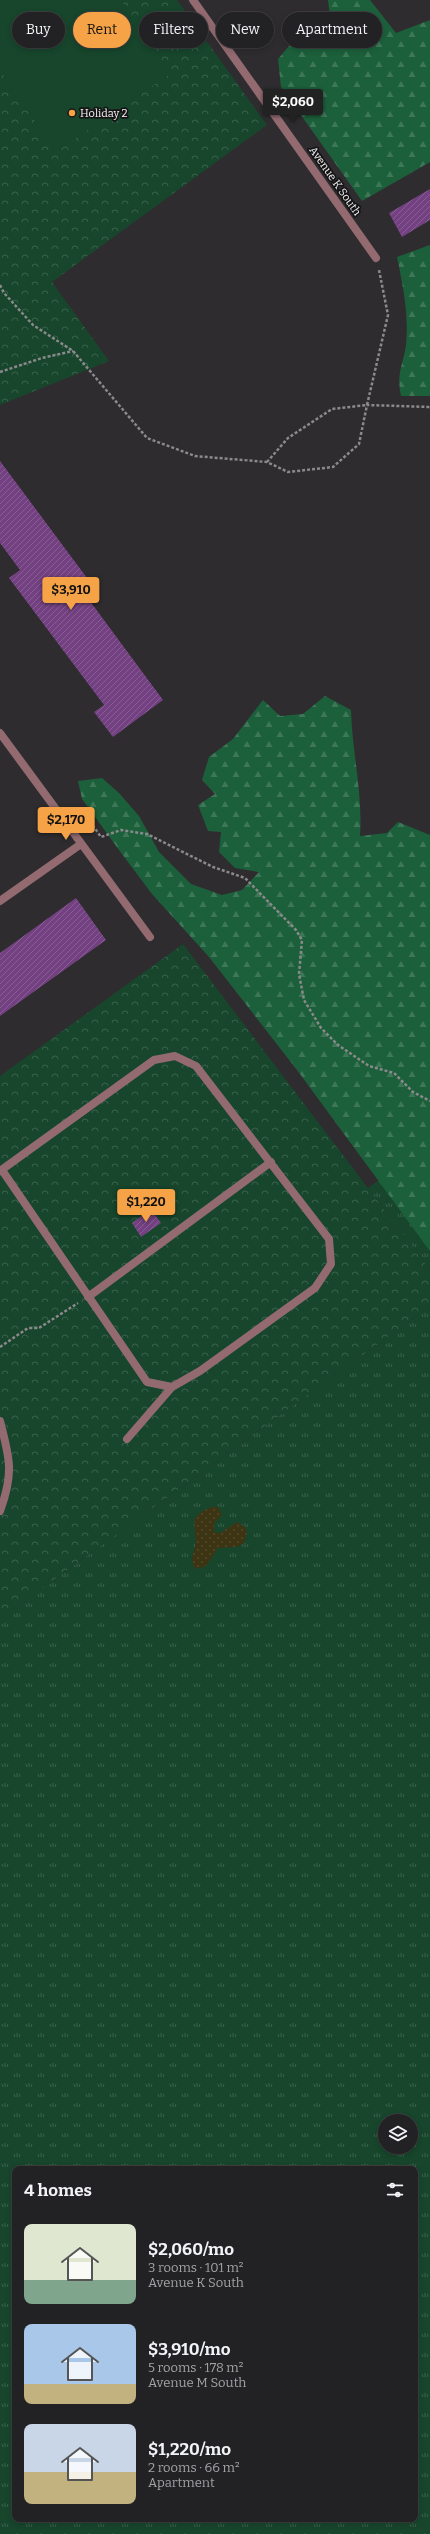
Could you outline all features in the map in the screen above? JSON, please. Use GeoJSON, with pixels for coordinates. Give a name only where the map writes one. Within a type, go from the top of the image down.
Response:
{"type":"FeatureCollection","features":[{"type":"Feature","properties":{"kind":"street","name":"Avenue K South"},"geometry":{"type":"LineString","coordinates":[[193,0],[376,258]]}},
{"type":"Feature","properties":{"kind":"street"},"geometry":{"type":"LineString","coordinates":[[0,733],[150,937]]}},
{"type":"Feature","properties":{"kind":"street"},"geometry":{"type":"LineString","coordinates":[[0,902],[81,844]]}},
{"type":"Feature","properties":{"kind":"street"},"geometry":{"type":"LineString","coordinates":[[127,1439],[172,1387],[200,1371],[315,1288],[331,1264],[329,1239],[272,1162],[196,1066],[175,1056],[154,1060],[1,1170],[147,1382],[172,1387]]}},
{"type":"Feature","properties":{"kind":"street"},"geometry":{"type":"LineString","coordinates":[[88,1297],[272,1162]]}},
{"type":"Feature","properties":{"kind":"street"},"geometry":{"type":"LineString","coordinates":[[0,1421],[9,1458],[9,1487],[0,1511]]}},
{"type":"Feature","properties":{"kind":"path"},"geometry":{"type":"LineString","coordinates":[[0,284],[4,293],[33,325],[73,351],[147,438],[195,456],[267,462],[288,472],[333,467],[359,444],[388,315],[376,258]]}},
{"type":"Feature","properties":{"kind":"path"},"geometry":{"type":"LineString","coordinates":[[0,372],[73,351]]}},
{"type":"Feature","properties":{"kind":"path"},"geometry":{"type":"LineString","coordinates":[[267,462],[288,438],[332,409],[368,405],[430,407]]}},
{"type":"Feature","properties":{"kind":"path"},"geometry":{"type":"LineString","coordinates":[[69,828],[86,816],[101,837],[121,830],[147,834],[213,867],[245,878],[296,930],[302,940],[299,974],[304,1000],[320,1028],[338,1045],[362,1062],[369,1066],[394,1073],[412,1092],[430,1102]]}},
{"type":"Feature","properties":{"kind":"path"},"geometry":{"type":"LineString","coordinates":[[0,1347],[28,1328],[39,1328],[88,1297]]}},
{"type":"Feature","properties":{"kind":"green space"},"geometry":{"type":"Polygon","coordinates":[[[0,0],[177,0],[186,12],[139,12],[139,48],[208,48],[208,43],[267,125],[52,282],[109,361],[0,405],[0,0]]]}},
{"type":"Feature","properties":{"kind":"green space","name":"Holiday 2"},"geometry":{"type":"Polygon","coordinates":[[[0,0],[121,0],[129,12],[73,12],[73,48],[131,48],[131,15],[139,26],[139,48],[154,48],[171,73],[56,152],[0,70],[0,0]]]}},
{"type":"Feature","properties":{"kind":"green space"},"geometry":{"type":"Polygon","coordinates":[[[328,0],[370,0],[379,12],[330,12],[328,0]]]}},
{"type":"Feature","properties":{"kind":"green space"},"geometry":{"type":"Polygon","coordinates":[[[382,15],[396,33],[430,20],[430,162],[362,201],[281,87],[278,59],[287,48],[382,48],[382,15]]]}},
{"type":"Feature","properties":{"kind":"green space"},"geometry":{"type":"Polygon","coordinates":[[[430,245],[430,396],[401,396],[399,381],[406,345],[407,322],[397,257],[430,245]]]}},
{"type":"Feature","properties":{"kind":"green space"},"geometry":{"type":"Polygon","coordinates":[[[325,696],[351,710],[353,742],[359,789],[361,820],[360,836],[387,833],[398,822],[430,835],[430,1251],[297,1070],[209,957],[152,894],[119,850],[82,799],[78,781],[102,778],[119,793],[139,816],[159,852],[191,884],[222,895],[242,890],[259,872],[235,868],[219,852],[221,832],[208,831],[198,805],[215,794],[202,780],[209,757],[233,739],[263,700],[280,716],[303,714],[325,696]]]}},
{"type":"Feature","properties":{"kind":"green space"},"geometry":{"type":"Polygon","coordinates":[[[183,944],[430,1270],[430,1306],[0,1619],[0,1076],[183,944]]]}},
{"type":"Feature","properties":{"kind":"green space"},"geometry":{"type":"Polygon","coordinates":[[[430,1143],[430,1270],[368,1188],[430,1143]]]}},
{"type":"Feature","properties":{"kind":"green space"},"geometry":{"type":"Polygon","coordinates":[[[430,1306],[430,2534],[0,2534],[0,1619],[430,1306]]]}},
{"type":"Feature","properties":{"kind":"sand"},"geometry":{"type":"Polygon","coordinates":[[[212,1507],[218,1507],[222,1515],[214,1523],[214,1532],[220,1533],[237,1522],[245,1527],[247,1533],[244,1543],[237,1547],[218,1548],[206,1566],[196,1569],[193,1565],[192,1557],[196,1543],[194,1519],[202,1511],[212,1507]]]}},
{"type":"Feature","properties":{"kind":"building"},"geometry":{"type":"Polygon","coordinates":[[[430,189],[430,220],[402,237],[389,213],[430,189]]]}},
{"type":"Feature","properties":{"kind":"building"},"geometry":{"type":"Polygon","coordinates":[[[0,461],[90,582],[81,589],[163,700],[113,737],[94,712],[104,705],[9,578],[20,570],[0,543],[0,461]]]}},
{"type":"Feature","properties":{"kind":"building"},"geometry":{"type":"Polygon","coordinates":[[[76,898],[106,940],[0,1016],[0,953],[76,898]]]}},
{"type":"Feature","properties":{"kind":"building"},"geometry":{"type":"Polygon","coordinates":[[[151,1209],[161,1223],[141,1237],[132,1223],[151,1209]]]}},
{"type":"Feature","properties":{"kind":"place","name":"Holiday 2"},"geometry":{"type":"Point","coordinates":[72,113]}}]}
